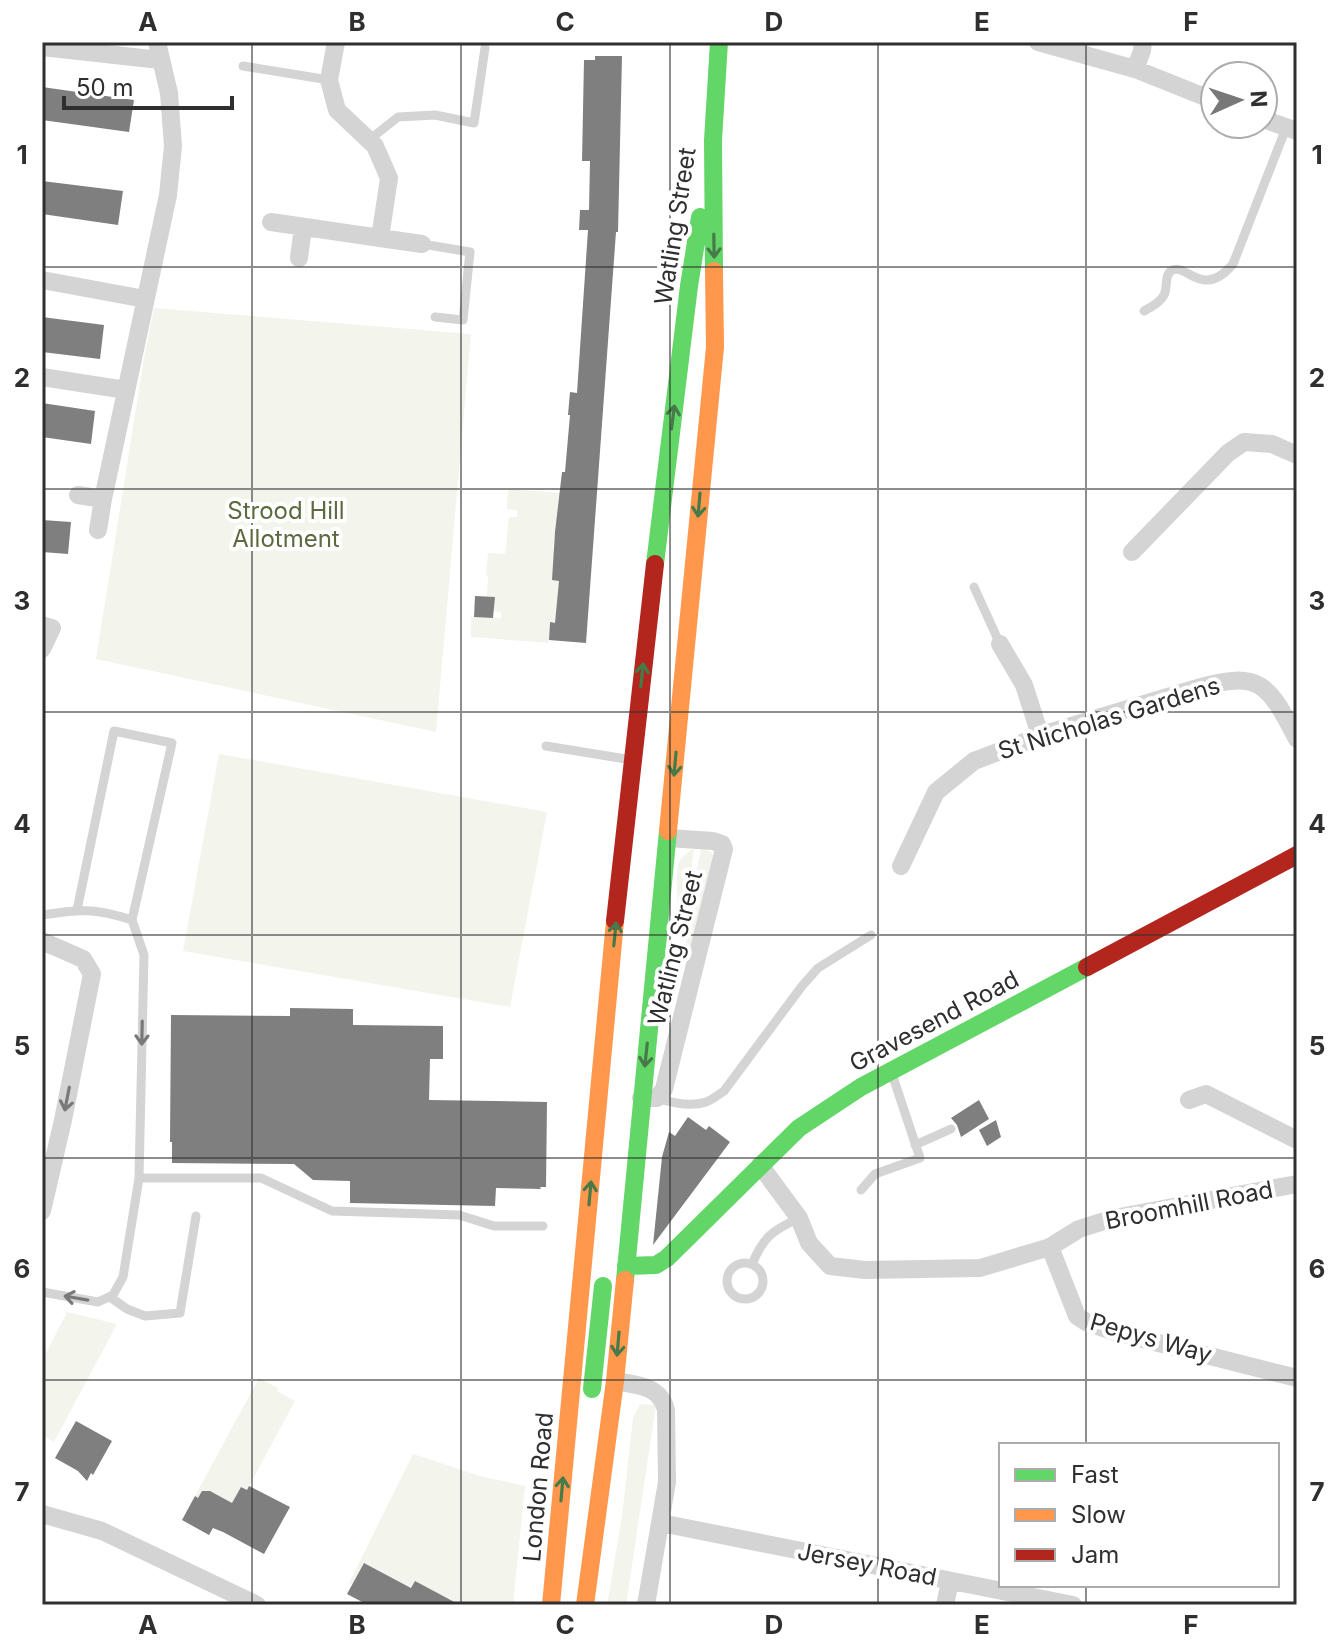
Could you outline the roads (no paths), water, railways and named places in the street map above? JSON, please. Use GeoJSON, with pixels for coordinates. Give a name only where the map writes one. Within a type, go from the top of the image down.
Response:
{"type":"FeatureCollection","features":[{"type":"Feature","properties":{"kind":"main road"},"geometry":{"type":"LineString","coordinates":[[713,140],[719,42]]}},
{"type":"Feature","properties":{"kind":"main road","name":"Watling Street"},"geometry":{"type":"LineString","coordinates":[[626,1266],[649,1098],[668,838],[715,343],[713,140]]}},
{"type":"Feature","properties":{"kind":"main road","name":"Watling Street"},"geometry":{"type":"LineString","coordinates":[[582,1270],[601,1075],[642,760],[647,628],[687,302],[713,140]]}},
{"type":"Feature","properties":{"kind":"main road","name":"Watling Street"},"geometry":{"type":"LineString","coordinates":[[669,639],[692,587]]}},
{"type":"Feature","properties":{"kind":"main road","name":"Watling Street"},"geometry":{"type":"LineString","coordinates":[[648,836],[668,838]]}},
{"type":"Feature","properties":{"kind":"main road","name":"Gravesend Road"},"geometry":{"type":"LineString","coordinates":[[626,1266],[656,1265],[667,1258],[799,1128],[861,1087],[1297,855]]}},
{"type":"Feature","properties":{"kind":"main road","name":"Watling Street"},"geometry":{"type":"LineString","coordinates":[[601,1075],[623,1027]]}},
{"type":"Feature","properties":{"kind":"main road"},"geometry":{"type":"LineString","coordinates":[[590,1409],[603,1285],[626,1266]]}},
{"type":"Feature","properties":{"kind":"main road"},"geometry":{"type":"LineString","coordinates":[[585,1605],[615,1381],[626,1266]]}},
{"type":"Feature","properties":{"kind":"main road","name":"London Road"},"geometry":{"type":"LineString","coordinates":[[551,1600],[582,1270]]}},
{"type":"Feature","properties":{"kind":"main road"},"geometry":{"type":"LineString","coordinates":[[573,1374],[615,1381]]}},
{"type":"Feature","properties":{"kind":"main road"},"geometry":{"type":"LineString","coordinates":[[551,1600],[578,1510]]}},
{"type":"Feature","properties":{"kind":"main road"},"geometry":{"type":"LineString","coordinates":[[575,1605],[594,1544]]}},
{"type":"Feature","properties":{"kind":"street"},"geometry":{"type":"LineString","coordinates":[[336,42],[329,80],[337,110],[375,146],[389,178],[380,238]]}},
{"type":"Feature","properties":{"kind":"street"},"geometry":{"type":"LineString","coordinates":[[1038,42],[1135,69],[1199,95]]}},
{"type":"Feature","properties":{"kind":"street"},"geometry":{"type":"LineString","coordinates":[[1135,69],[1143,42]]}},
{"type":"Feature","properties":{"kind":"street"},"geometry":{"type":"LineString","coordinates":[[42,47],[159,51],[169,93],[173,146],[168,195],[98,530]]}},
{"type":"Feature","properties":{"kind":"street"},"geometry":{"type":"LineString","coordinates":[[271,222],[422,244]]}},
{"type":"Feature","properties":{"kind":"street"},"geometry":{"type":"LineString","coordinates":[[299,258],[303,227]]}},
{"type":"Feature","properties":{"kind":"street"},"geometry":{"type":"LineString","coordinates":[[42,280],[145,299]]}},
{"type":"Feature","properties":{"kind":"street"},"geometry":{"type":"LineString","coordinates":[[42,377],[126,390]]}},
{"type":"Feature","properties":{"kind":"street"},"geometry":{"type":"LineString","coordinates":[[1132,552],[1228,453],[1244,442],[1272,444],[1297,455]]}},
{"type":"Feature","properties":{"kind":"street"},"geometry":{"type":"LineString","coordinates":[[78,495],[103,499]]}},
{"type":"Feature","properties":{"kind":"street"},"geometry":{"type":"LineString","coordinates":[[42,625],[52,628],[42,649]]}},
{"type":"Feature","properties":{"kind":"street"},"geometry":{"type":"LineString","coordinates":[[1000,644],[1024,685],[1040,735]]}},
{"type":"Feature","properties":{"kind":"street","name":"St Nicholas Gardens"},"geometry":{"type":"LineString","coordinates":[[901,866],[936,792],[974,761],[1040,735],[1220,681],[1240,679],[1265,689],[1297,739]]}},
{"type":"Feature","properties":{"kind":"street","name":"Watling Street"},"geometry":{"type":"LineString","coordinates":[[649,1098],[664,1089],[724,849],[722,844],[715,841],[668,838]]}},
{"type":"Feature","properties":{"kind":"street"},"geometry":{"type":"LineString","coordinates":[[42,941],[83,959],[92,974],[42,1211]]}},
{"type":"Feature","properties":{"kind":"street"},"geometry":{"type":"LineString","coordinates":[[1189,1100],[1206,1094],[1297,1140]]}},
{"type":"Feature","properties":{"kind":"street","name":"Broomhill Road"},"geometry":{"type":"LineString","coordinates":[[760,1165],[799,1218],[809,1243],[830,1266],[865,1270],[980,1268],[1050,1247],[1079,1229],[1114,1218],[1297,1184]]}},
{"type":"Feature","properties":{"kind":"street","name":"Pepys Way"},"geometry":{"type":"LineString","coordinates":[[1050,1247],[1077,1316],[1086,1322],[1297,1378]]}},
{"type":"Feature","properties":{"kind":"street"},"geometry":{"type":"LineString","coordinates":[[615,1381],[653,1390],[665,1405],[668,1461],[661,1523],[646,1605]]}},
{"type":"Feature","properties":{"kind":"street"},"geometry":{"type":"LineString","coordinates":[[42,1514],[102,1531],[257,1605]]}},
{"type":"Feature","properties":{"kind":"street","name":"Jersey Road"},"geometry":{"type":"LineString","coordinates":[[661,1523],[1073,1605]]}},
{"type":"Feature","properties":{"kind":"street"},"geometry":{"type":"LineString","coordinates":[[945,1605],[950,1581]]}},
{"type":"Feature","properties":{"kind":"lane"},"geometry":{"type":"LineString","coordinates":[[369,140],[398,117],[435,115],[474,123],[485,48]]}},
{"type":"Feature","properties":{"kind":"lane"},"geometry":{"type":"LineString","coordinates":[[243,66],[329,80]]}},
{"type":"Feature","properties":{"kind":"lane"},"geometry":{"type":"LineString","coordinates":[[1144,311],[1164,295],[1167,275],[1172,270],[1210,281],[1233,264],[1291,130]]}},
{"type":"Feature","properties":{"kind":"lane"},"geometry":{"type":"LineString","coordinates":[[422,244],[470,252],[463,320],[435,317]]}},
{"type":"Feature","properties":{"kind":"lane"},"geometry":{"type":"LineString","coordinates":[[974,587],[1000,644]]}},
{"type":"Feature","properties":{"kind":"lane"},"geometry":{"type":"LineString","coordinates":[[42,1292],[96,1302],[110,1297],[123,1277],[139,1178],[144,955],[132,920],[172,743],[114,731],[77,910]]}},
{"type":"Feature","properties":{"kind":"lane"},"geometry":{"type":"LineString","coordinates":[[546,746],[642,760]]}},
{"type":"Feature","properties":{"kind":"lane"},"geometry":{"type":"LineString","coordinates":[[42,915],[77,910],[106,911],[132,920]]}},
{"type":"Feature","properties":{"kind":"lane"},"geometry":{"type":"LineString","coordinates":[[649,1098],[673,1103],[698,1103],[711,1100],[724,1091],[818,968],[871,935]]}},
{"type":"Feature","properties":{"kind":"lane"},"geometry":{"type":"LineString","coordinates":[[861,1190],[875,1174],[920,1158],[891,1070]]}},
{"type":"Feature","properties":{"kind":"lane"},"geometry":{"type":"LineString","coordinates":[[915,1145],[951,1129]]}},
{"type":"Feature","properties":{"kind":"lane"},"geometry":{"type":"LineString","coordinates":[[139,1178],[261,1178],[332,1211],[459,1215],[494,1226],[543,1226]]}},
{"type":"Feature","properties":{"kind":"lane"},"geometry":{"type":"LineString","coordinates":[[110,1297],[127,1309],[145,1316],[180,1313],[196,1216]]}},
{"type":"Feature","properties":{"kind":"lane"},"geometry":{"type":"LineString","coordinates":[[752,1264],[761,1243],[780,1227],[799,1218]]}},
{"type":"Feature","properties":{"kind":"park label","name":"Strood Hill Allotment"},"geometry":{"type":"Point","coordinates":[286,524]}}]}
